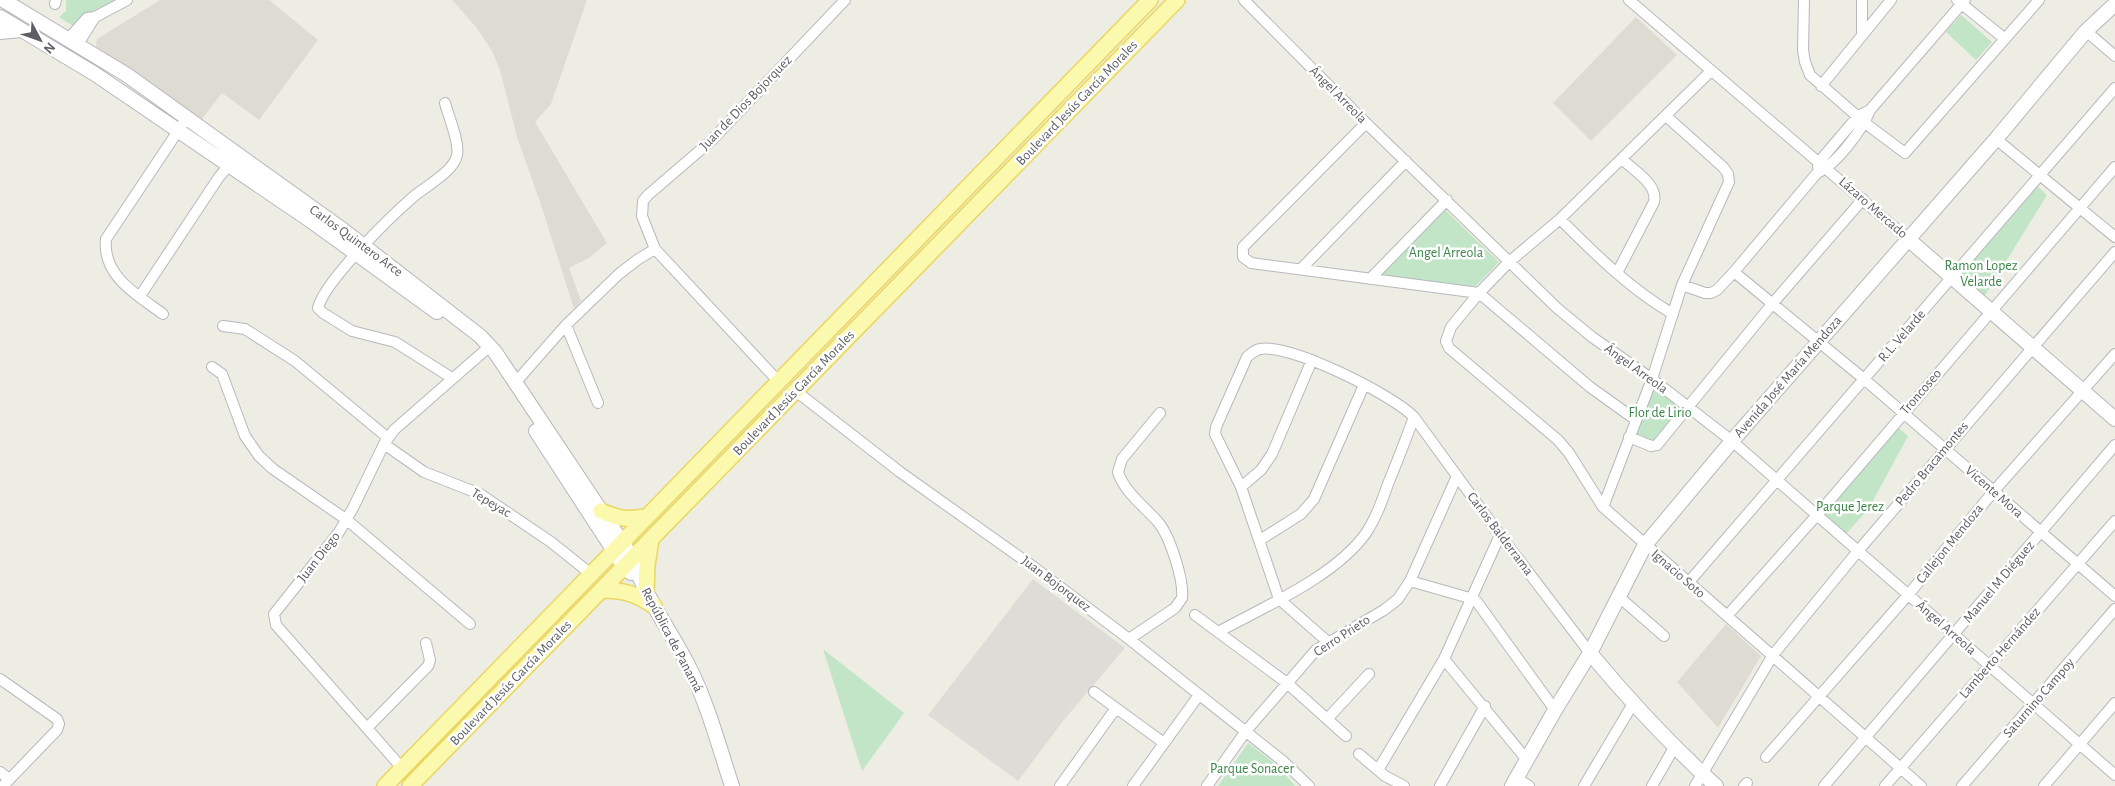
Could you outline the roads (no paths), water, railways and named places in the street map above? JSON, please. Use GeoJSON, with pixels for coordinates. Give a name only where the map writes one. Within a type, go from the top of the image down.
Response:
{"type":"FeatureCollection","features":[{"type":"Feature","properties":{"kind":"main road"},"geometry":{"type":"LineString","coordinates":[[1151,0],[1164,13]]}},
{"type":"Feature","properties":{"kind":"main road","name":"Boulevard Jesús García Morales"},"geometry":{"type":"LineString","coordinates":[[384,786],[1151,0]]}},
{"type":"Feature","properties":{"kind":"main road","name":"Boulevard Jesús García Morales"},"geometry":{"type":"LineString","coordinates":[[410,786],[1178,0]]}},
{"type":"Feature","properties":{"kind":"main road","name":"Carlos Quintero Arce"},"geometry":{"type":"LineString","coordinates":[[2,1],[77,36],[186,119],[239,155],[486,349],[515,383],[558,456],[601,511],[618,547]]}},
{"type":"Feature","properties":{"kind":"main road","name":"Avenida José María Mendoza"},"geometry":{"type":"LineString","coordinates":[[1519,783],[1527,760],[1590,654],[1645,545],[1732,441],[1996,139],[2086,31],[2115,4]]}},
{"type":"Feature","properties":{"kind":"main road","name":"Carlos Quintero Arce"},"geometry":{"type":"LineString","coordinates":[[0,17],[95,74],[174,138],[228,166],[360,250]]}},
{"type":"Feature","properties":{"kind":"main road"},"geometry":{"type":"LineString","coordinates":[[0,32],[21,30]]}},
{"type":"Feature","properties":{"kind":"main road","name":"Lázaro Mercado"},"geometry":{"type":"LineString","coordinates":[[1908,239],[2115,419]]}},
{"type":"Feature","properties":{"kind":"main road","name":"Carlos Quintero Arce"},"geometry":{"type":"LineString","coordinates":[[486,349],[628,563]]}},
{"type":"Feature","properties":{"kind":"main road"},"geometry":{"type":"LineString","coordinates":[[601,511],[616,518],[625,519],[646,516]]}},
{"type":"Feature","properties":{"kind":"main road"},"geometry":{"type":"LineString","coordinates":[[643,586],[651,540]]}},
{"type":"Feature","properties":{"kind":"main road","name":"República de Panamá"},"geometry":{"type":"LineString","coordinates":[[628,563],[682,654],[698,686],[732,786]]}},
{"type":"Feature","properties":{"kind":"main road"},"geometry":{"type":"LineString","coordinates":[[602,590],[619,590],[633,593],[654,606]]}},
{"type":"Feature","properties":{"kind":"main road","name":"Carlos Balderrama"},"geometry":{"type":"LineString","coordinates":[[1590,654],[1675,746],[1716,786]]}},
{"type":"Feature","properties":{"kind":"street"},"geometry":{"type":"LineString","coordinates":[[77,36],[87,18],[95,18],[127,0]]}},
{"type":"Feature","properties":{"kind":"street","name":"Juan de Dios Bojorquez"},"geometry":{"type":"LineString","coordinates":[[655,249],[642,216],[643,201],[712,140],[845,0]]}},
{"type":"Feature","properties":{"kind":"street","name":"Ángel Arreola"},"geometry":{"type":"LineString","coordinates":[[1244,0],[1557,308],[1592,337],[1652,379],[1732,441],[2115,775]]}},
{"type":"Feature","properties":{"kind":"street","name":"Lázaro Mercado"},"geometry":{"type":"LineString","coordinates":[[1629,0],[1908,239]]}},
{"type":"Feature","properties":{"kind":"street"},"geometry":{"type":"LineString","coordinates":[[1804,0],[1805,62],[1810,75],[1861,120],[1902,152],[1908,151],[2039,0]]}},
{"type":"Feature","properties":{"kind":"street"},"geometry":{"type":"LineString","coordinates":[[1862,0],[1862,33]]}},
{"type":"Feature","properties":{"kind":"street"},"geometry":{"type":"LineString","coordinates":[[1821,86],[1862,33],[1891,0]]}},
{"type":"Feature","properties":{"kind":"street"},"geometry":{"type":"LineString","coordinates":[[1817,173],[1819,162],[1870,110],[1961,1],[2005,39]]}},
{"type":"Feature","properties":{"kind":"street"},"geometry":{"type":"LineString","coordinates":[[2086,31],[2115,56]]}},
{"type":"Feature","properties":{"kind":"street"},"geometry":{"type":"LineString","coordinates":[[1479,293],[1509,262],[1560,219],[1622,160],[1711,71]]}},
{"type":"Feature","properties":{"kind":"street","name":"R.L. Velarde"},"geometry":{"type":"LineString","coordinates":[[1688,583],[2115,88]]}},
{"type":"Feature","properties":{"kind":"street"},"geometry":{"type":"LineString","coordinates":[[445,103],[458,152],[453,166],[411,199],[360,250],[324,294],[319,304],[320,310],[352,331],[395,342],[452,378]]}},
{"type":"Feature","properties":{"kind":"street"},"geometry":{"type":"LineString","coordinates":[[1603,507],[1652,379],[1682,285],[1729,182],[1728,174],[1723,167],[1666,116]]}},
{"type":"Feature","properties":{"kind":"street"},"geometry":{"type":"LineString","coordinates":[[163,314],[114,275],[106,239],[186,119]]}},
{"type":"Feature","properties":{"kind":"street"},"geometry":{"type":"LineString","coordinates":[[1682,285],[1711,293],[1734,272],[1817,173],[1827,169],[1861,120]]}},
{"type":"Feature","properties":{"kind":"street"},"geometry":{"type":"LineString","coordinates":[[1366,122],[1243,247],[1243,257],[1251,263],[1479,293],[1590,387],[1636,420]]}},
{"type":"Feature","properties":{"kind":"street"},"geometry":{"type":"LineString","coordinates":[[1996,139],[2115,237]]}},
{"type":"Feature","properties":{"kind":"street"},"geometry":{"type":"LineString","coordinates":[[140,296],[219,177],[239,155]]}},
{"type":"Feature","properties":{"kind":"street"},"geometry":{"type":"LineString","coordinates":[[1617,274],[1656,195],[1653,187],[1622,160]]}},
{"type":"Feature","properties":{"kind":"street"},"geometry":{"type":"LineString","coordinates":[[1301,269],[1406,161]]}},
{"type":"Feature","properties":{"kind":"street","name":"Troncoseo"},"geometry":{"type":"LineString","coordinates":[[1727,616],[1992,311],[2079,206],[2115,167]]}},
{"type":"Feature","properties":{"kind":"street"},"geometry":{"type":"LineString","coordinates":[[1629,437],[1654,446],[1688,408],[1773,303],[1863,199]]}},
{"type":"Feature","properties":{"kind":"street"},"geometry":{"type":"LineString","coordinates":[[1370,279],[1447,200]]}},
{"type":"Feature","properties":{"kind":"street"},"geometry":{"type":"LineString","coordinates":[[1560,219],[1617,274],[1640,293],[1673,314]]}},
{"type":"Feature","properties":{"kind":"street"},"geometry":{"type":"LineString","coordinates":[[515,383],[566,325],[619,274],[655,249],[779,382]]}},
{"type":"Feature","properties":{"kind":"street","name":"Pedro Bracamontes"},"geometry":{"type":"LineString","coordinates":[[1695,786],[1773,655],[1858,550],[2115,252]]}},
{"type":"Feature","properties":{"kind":"street","name":"Vicente Mora"},"geometry":{"type":"LineString","coordinates":[[1734,272],[1903,412],[2115,596]]}},
{"type":"Feature","properties":{"kind":"street","name":"Ignacio Soto"},"geometry":{"type":"LineString","coordinates":[[1479,293],[1450,327],[1446,341],[1449,348],[1558,440],[1569,453],[1603,507],[1921,786]]}},
{"type":"Feature","properties":{"kind":"street"},"geometry":{"type":"LineString","coordinates":[[566,325],[598,403]]}},
{"type":"Feature","properties":{"kind":"street","name":"Tepeyac"},"geometry":{"type":"LineString","coordinates":[[223,326],[245,329],[295,361],[424,472],[480,494],[551,542],[592,574]]}},
{"type":"Feature","properties":{"kind":"street","name":"Juan Diego"},"geometry":{"type":"LineString","coordinates":[[402,768],[276,625],[274,618],[280,605],[318,560],[347,520],[386,441],[400,423],[486,349]]}},
{"type":"Feature","properties":{"kind":"street","name":"Carlos Balderrama"},"geometry":{"type":"LineString","coordinates":[[1241,487],[1215,434],[1216,427],[1247,357],[1254,350],[1266,349],[1312,360],[1390,398],[1406,408],[1590,654]]}},
{"type":"Feature","properties":{"kind":"street","name":"Callejon Mendoza"},"geometry":{"type":"LineString","coordinates":[[1766,758],[1908,595],[1993,492],[2115,354]]}},
{"type":"Feature","properties":{"kind":"street"},"geometry":{"type":"LineString","coordinates":[[1312,360],[1272,454],[1261,470],[1241,487],[1279,599],[1328,642]]}},
{"type":"Feature","properties":{"kind":"street"},"geometry":{"type":"LineString","coordinates":[[212,367],[223,377],[245,436],[259,456],[273,469],[347,520],[470,624]]}},
{"type":"Feature","properties":{"kind":"street"},"geometry":{"type":"LineString","coordinates":[[1260,540],[1301,514],[1314,499],[1364,385]]}},
{"type":"Feature","properties":{"kind":"street","name":"Juan Bojorquez"},"geometry":{"type":"LineString","coordinates":[[796,392],[900,472],[1035,568],[1129,639],[1284,762],[1308,786]]}},
{"type":"Feature","properties":{"kind":"street"},"geometry":{"type":"LineString","coordinates":[[1129,639],[1175,608],[1182,598],[1176,564],[1166,533],[1124,484],[1118,472],[1122,459],[1160,413]]}},
{"type":"Feature","properties":{"kind":"street"},"geometry":{"type":"LineString","coordinates":[[1218,632],[1279,599],[1331,567],[1366,533],[1377,513],[1414,417]]}},
{"type":"Feature","properties":{"kind":"street","name":"Manuel M Diéguez"},"geometry":{"type":"LineString","coordinates":[[1824,786],[2115,445]]}},
{"type":"Feature","properties":{"kind":"street","name":"Cerro Prieto"},"geometry":{"type":"LineString","coordinates":[[1207,786],[1246,731],[1316,650],[1384,610],[1398,599],[1410,581],[1457,476]]}},
{"type":"Feature","properties":{"kind":"street","name":"Lamberto Hernández"},"geometry":{"type":"LineString","coordinates":[[1885,786],[1988,665],[2115,521]]}},
{"type":"Feature","properties":{"kind":"street"},"geometry":{"type":"LineString","coordinates":[[1378,770],[1444,659],[1473,599],[1500,535]]}},
{"type":"Feature","properties":{"kind":"street"},"geometry":{"type":"LineString","coordinates":[[1410,581],[1473,599],[1477,602],[1555,710]]}},
{"type":"Feature","properties":{"kind":"street"},"geometry":{"type":"LineString","coordinates":[[1618,596],[1664,636]]}},
{"type":"Feature","properties":{"kind":"street","name":"Saturnino Campoy"},"geometry":{"type":"LineString","coordinates":[[1962,786],[2115,609]]}},
{"type":"Feature","properties":{"kind":"street"},"geometry":{"type":"LineString","coordinates":[[1195,615],[1287,683],[1346,736]]}},
{"type":"Feature","properties":{"kind":"street"},"geometry":{"type":"LineString","coordinates":[[367,728],[428,666],[430,660],[426,643]]}},
{"type":"Feature","properties":{"kind":"street"},"geometry":{"type":"LineString","coordinates":[[1444,659],[1485,706],[1527,760]]}},
{"type":"Feature","properties":{"kind":"street"},"geometry":{"type":"LineString","coordinates":[[1328,718],[1369,674]]}},
{"type":"Feature","properties":{"kind":"street"},"geometry":{"type":"LineString","coordinates":[[0,679],[56,719],[59,724],[57,730],[6,782],[0,772]]}},
{"type":"Feature","properties":{"kind":"street"},"geometry":{"type":"LineString","coordinates":[[1094,692],[1164,742]]}},
{"type":"Feature","properties":{"kind":"street"},"geometry":{"type":"LineString","coordinates":[[1133,786],[1199,696]]}},
{"type":"Feature","properties":{"kind":"street"},"geometry":{"type":"LineString","coordinates":[[1584,786],[1634,702]]}},
{"type":"Feature","properties":{"kind":"street"},"geometry":{"type":"LineString","coordinates":[[2044,786],[2115,703]]}},
{"type":"Feature","properties":{"kind":"street"},"geometry":{"type":"LineString","coordinates":[[1440,786],[1485,706]]}},
{"type":"Feature","properties":{"kind":"street"},"geometry":{"type":"LineString","coordinates":[[1060,786],[1116,708]]}},
{"type":"Feature","properties":{"kind":"street"},"geometry":{"type":"LineString","coordinates":[[1652,786],[1675,746]]}},
{"type":"Feature","properties":{"kind":"street"},"geometry":{"type":"LineString","coordinates":[[1359,754],[1385,776],[1404,786]]}},
{"type":"Feature","properties":{"kind":"park label","name":"Angel Arreola"},"geometry":{"type":"Point","coordinates":[1446,253]}},
{"type":"Feature","properties":{"kind":"park label","name":"Ramon Lopez Velarde"},"geometry":{"type":"Point","coordinates":[1981,274]}},
{"type":"Feature","properties":{"kind":"park label","name":"Flor de Lirio"},"geometry":{"type":"Point","coordinates":[1660,413]}},
{"type":"Feature","properties":{"kind":"park label","name":"Parque Jerez"},"geometry":{"type":"Point","coordinates":[1850,507]}},
{"type":"Feature","properties":{"kind":"park label","name":"Parque Sonacer"},"geometry":{"type":"Point","coordinates":[1252,769]}}]}
